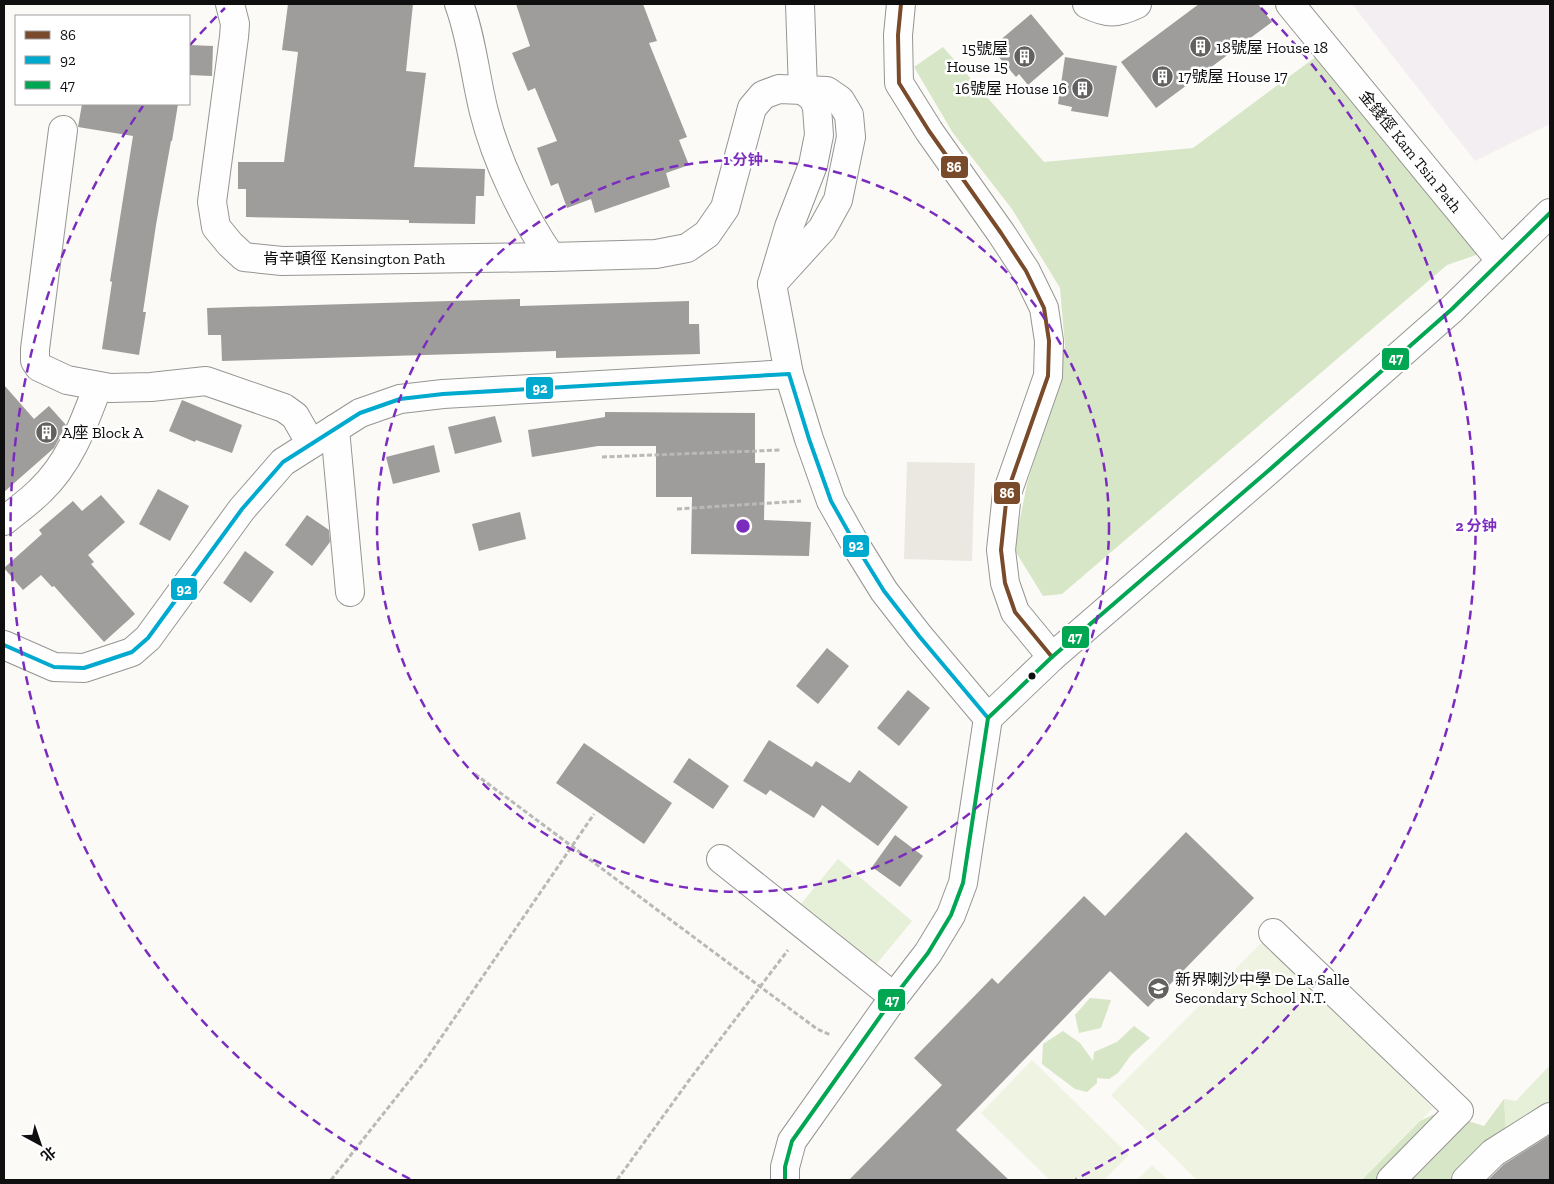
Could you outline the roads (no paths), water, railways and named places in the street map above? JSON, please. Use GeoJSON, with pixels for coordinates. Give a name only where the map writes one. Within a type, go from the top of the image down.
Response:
{"type":"FeatureCollection","features":[{"type":"Feature","properties":{"kind":"street","name":"肯辛頓徑 Kensington Path"},"geometry":{"type":"LineString","coordinates":[[230,4],[235,24],[234,37],[212,202],[216,227],[244,257],[282,261],[551,257],[656,254],[687,248],[707,234],[725,208],[752,108],[763,95],[779,89],[827,91],[840,100],[848,115],[851,137],[838,200],[822,230],[772,284]]}},
{"type":"Feature","properties":{"kind":"street"},"geometry":{"type":"LineString","coordinates":[[459,4],[468,35],[484,112],[495,149],[538,239],[551,257]]}},
{"type":"Feature","properties":{"kind":"street"},"geometry":{"type":"LineString","coordinates":[[800,4],[803,90],[814,99],[817,108],[819,135],[813,165],[789,227],[772,284],[789,374],[831,501],[858,549],[884,591],[988,718]]}},
{"type":"Feature","properties":{"kind":"street"},"geometry":{"type":"LineString","coordinates":[[901,4],[898,35],[899,83],[929,131],[1026,271],[1044,308],[1049,341],[1048,376],[1007,493],[1001,550],[1005,583],[1016,612],[1052,657]]}},
{"type":"Feature","properties":{"kind":"street"},"geometry":{"type":"LineString","coordinates":[[1087,4],[1102,11],[1122,11],[1137,4]]}},
{"type":"Feature","properties":{"kind":"street","name":"金錢徑 Kam Tsin Path"},"geometry":{"type":"LineString","coordinates":[[1290,4],[1502,261]]}},
{"type":"Feature","properties":{"kind":"street"},"geometry":{"type":"LineString","coordinates":[[63,130],[35,350],[35,361],[39,367],[67,380],[110,388],[151,387],[206,381],[284,408],[295,416],[311,444]]}},
{"type":"Feature","properties":{"kind":"street"},"geometry":{"type":"LineString","coordinates":[[785,1180],[784,1167],[792,1141],[933,945],[951,915],[963,883],[988,718],[1052,657],[1268,472],[1452,309],[1550,213]]}},
{"type":"Feature","properties":{"kind":"street"},"geometry":{"type":"LineString","coordinates":[[4,645],[54,667],[84,668],[132,652],[148,638],[254,496],[283,462],[360,413],[400,399],[442,394],[789,374]]}},
{"type":"Feature","properties":{"kind":"street"},"geometry":{"type":"LineString","coordinates":[[4,521],[40,491],[53,477],[82,429],[98,386]]}},
{"type":"Feature","properties":{"kind":"street"},"geometry":{"type":"LineString","coordinates":[[335,429],[350,592]]}},
{"type":"Feature","properties":{"kind":"street"},"geometry":{"type":"LineString","coordinates":[[721,858],[894,997]]}},
{"type":"Feature","properties":{"kind":"street"},"geometry":{"type":"LineString","coordinates":[[1273,933],[1459,1111],[1391,1180]]}},
{"type":"Feature","properties":{"kind":"street"},"geometry":{"type":"LineString","coordinates":[[1470,1179],[1493,1153],[1550,1117]]}},
{"type":"Feature","properties":{"kind":"place","name":"18號屋 House 18"},"geometry":{"type":"Point","coordinates":[1200,47]}},
{"type":"Feature","properties":{"kind":"place","name":"15號屋 House 15"},"geometry":{"type":"Point","coordinates":[1024,57]}},
{"type":"Feature","properties":{"kind":"place","name":"17號屋 House 17"},"geometry":{"type":"Point","coordinates":[1162,76]}},
{"type":"Feature","properties":{"kind":"place","name":"16號屋 House 16"},"geometry":{"type":"Point","coordinates":[1083,88]}},
{"type":"Feature","properties":{"kind":"place","name":"A座 Block A"},"geometry":{"type":"Point","coordinates":[46,432]}},
{"type":"Feature","properties":{"kind":"place","name":"新界喇沙中學 De La Salle Secondary School N.T."},"geometry":{"type":"Point","coordinates":[1159,988]}}]}
